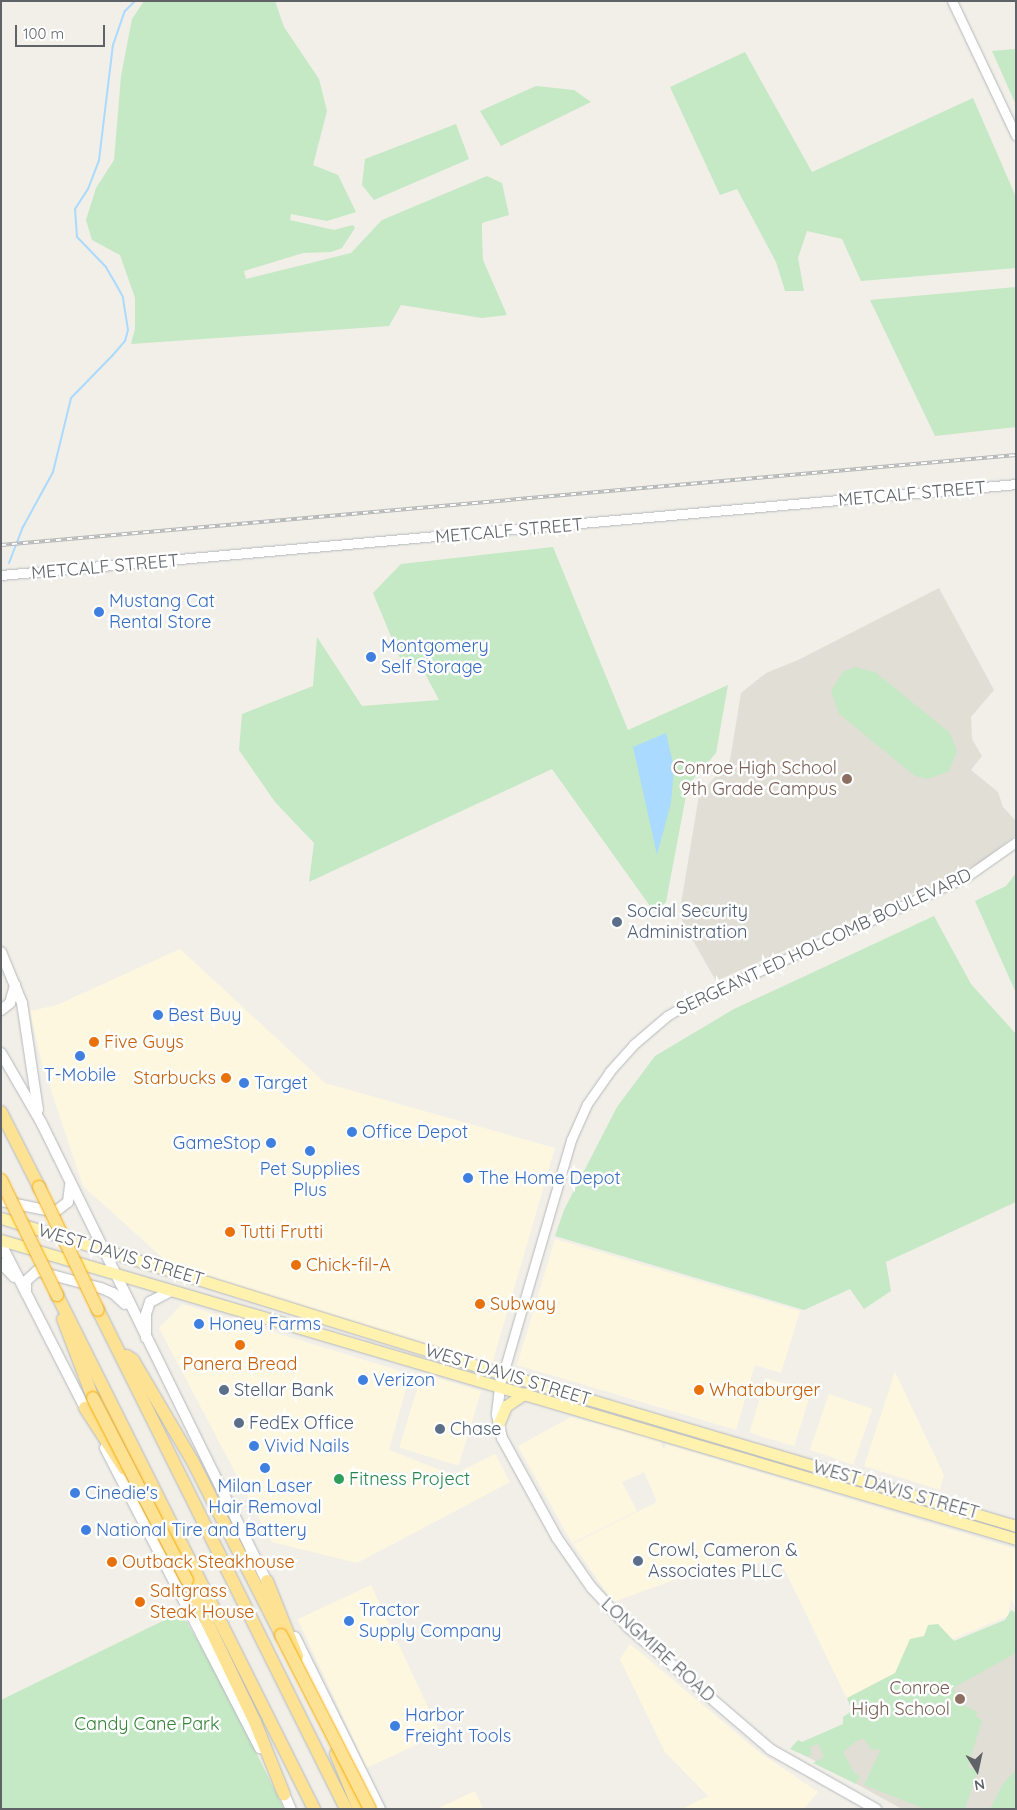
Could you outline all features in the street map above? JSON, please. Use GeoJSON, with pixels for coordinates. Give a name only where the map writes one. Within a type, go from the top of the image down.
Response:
{"type":"FeatureCollection","features":[{"type":"Feature","properties":{"kind":"highway"},"geometry":{"type":"LineString","coordinates":[[1,1112],[346,1809]]}},
{"type":"Feature","properties":{"kind":"highway"},"geometry":{"type":"LineString","coordinates":[[1,1180],[314,1809]]}},
{"type":"Feature","properties":{"kind":"highway"},"geometry":{"type":"LineString","coordinates":[[57,1295],[89,1403],[187,1580],[252,1714],[284,1794]]}},
{"type":"Feature","properties":{"kind":"highway"},"geometry":{"type":"LineString","coordinates":[[118,1348],[133,1360],[168,1417],[370,1809]]}},
{"type":"Feature","properties":{"kind":"highway"},"geometry":{"type":"LineString","coordinates":[[89,1403],[241,1662]]}},
{"type":"Feature","properties":{"kind":"highway"},"geometry":{"type":"LineString","coordinates":[[267,1581],[359,1809]]}},
{"type":"Feature","properties":{"kind":"main road"},"geometry":{"type":"LineString","coordinates":[[1,952],[22,1003],[41,1122]]}},
{"type":"Feature","properties":{"kind":"main road"},"geometry":{"type":"LineString","coordinates":[[1,1010],[10,1003],[15,985]]}},
{"type":"Feature","properties":{"kind":"main road"},"geometry":{"type":"LineString","coordinates":[[1,1053],[41,1122],[146,1342],[380,1809]]}},
{"type":"Feature","properties":{"kind":"main road"},"geometry":{"type":"LineString","coordinates":[[1,1201],[55,1212],[68,1202],[70,1186]]}},
{"type":"Feature","properties":{"kind":"main road","name":"WEST DAVIS STREET"},"geometry":{"type":"LineString","coordinates":[[1,1218],[101,1248],[501,1380],[525,1393],[1016,1539]]}},
{"type":"Feature","properties":{"kind":"main road","name":"WEST DAVIS STREET"},"geometry":{"type":"LineString","coordinates":[[1,1242],[171,1292],[248,1311],[801,1462],[1016,1526]]}},
{"type":"Feature","properties":{"kind":"main road"},"geometry":{"type":"LineString","coordinates":[[1,1242],[24,1289],[89,1403],[291,1809]]}},
{"type":"Feature","properties":{"kind":"main road"},"geometry":{"type":"LineString","coordinates":[[1,1263],[24,1289]]}},
{"type":"Feature","properties":{"kind":"main road"},"geometry":{"type":"LineString","coordinates":[[24,1289],[26,1281],[37,1271],[107,1291],[130,1308]]}},
{"type":"Feature","properties":{"kind":"main road"},"geometry":{"type":"LineString","coordinates":[[146,1342],[146,1314],[150,1302],[171,1292]]}},
{"type":"Feature","properties":{"kind":"main road","name":"LONGMIRE ROAD"},"geometry":{"type":"LineString","coordinates":[[501,1380],[498,1425],[507,1448],[562,1545],[586,1583],[617,1616],[770,1749],[876,1809]]}},
{"type":"Feature","properties":{"kind":"main road"},"geometry":{"type":"LineString","coordinates":[[498,1425],[506,1406],[525,1393]]}},
{"type":"Feature","properties":{"kind":"main road"},"geometry":{"type":"LineString","coordinates":[[730,1454],[746,1454],[792,1467],[801,1462]]}},
{"type":"Feature","properties":{"kind":"main road"},"geometry":{"type":"LineString","coordinates":[[921,1511],[932,1510],[968,1520],[982,1516]]}},
{"type":"Feature","properties":{"kind":"main road"},"geometry":{"type":"LineString","coordinates":[[975,1527],[988,1524],[1016,1532]]}},
{"type":"Feature","properties":{"kind":"street"},"geometry":{"type":"LineString","coordinates":[[952,1],[1016,136]]}},
{"type":"Feature","properties":{"kind":"street","name":"METCALF STREET"},"geometry":{"type":"LineString","coordinates":[[1,575],[1016,484]]}},
{"type":"Feature","properties":{"kind":"street","name":"SERGEANT ED HOLCOMB BOULEVARD"},"geometry":{"type":"LineString","coordinates":[[501,1380],[572,1140],[587,1104],[609,1072],[633,1045],[660,1021],[690,1003],[966,877],[1016,842]]}},
{"type":"Feature","properties":{"kind":"shaded area","name":"Conroe High School 9th Grade Campus"},"geometry":{"type":"Polygon","coordinates":[[[939,588],[994,690],[971,717],[972,739],[982,756],[971,770],[998,792],[1003,807],[1016,821],[1016,835],[978,864],[716,981],[683,923],[680,910],[699,795],[730,760],[741,693],[766,673],[798,660],[939,588]]]}},
{"type":"Feature","properties":{"kind":"shaded area"},"geometry":{"type":"Polygon","coordinates":[[[180,949],[325,1083],[555,1148],[492,1364],[242,1290],[166,1261],[83,1186],[41,1060],[30,1011],[57,1005],[180,949]]]}},
{"type":"Feature","properties":{"kind":"shaded area"},"geometry":{"type":"Polygon","coordinates":[[[555,1239],[800,1311],[781,1373],[755,1365],[736,1430],[517,1365],[555,1239]]]}},
{"type":"Feature","properties":{"kind":"shaded area"},"geometry":{"type":"Polygon","coordinates":[[[182,1304],[410,1374],[389,1450],[453,1475],[495,1454],[510,1482],[357,1563],[272,1542],[159,1328],[182,1304]]]}},
{"type":"Feature","properties":{"kind":"shaded area"},"geometry":{"type":"Polygon","coordinates":[[[895,1372],[944,1475],[940,1490],[864,1466],[895,1372]]]}},
{"type":"Feature","properties":{"kind":"shaded area"},"geometry":{"type":"Polygon","coordinates":[[[422,1373],[481,1391],[458,1466],[399,1448],[422,1373]]]}},
{"type":"Feature","properties":{"kind":"shaded area"},"geometry":{"type":"Polygon","coordinates":[[[766,1378],[811,1392],[794,1446],[749,1433],[766,1378]]]}},
{"type":"Feature","properties":{"kind":"shaded area"},"geometry":{"type":"Polygon","coordinates":[[[829,1394],[872,1409],[853,1465],[810,1450],[829,1394]]]}},
{"type":"Feature","properties":{"kind":"shaded area"},"geometry":{"type":"Polygon","coordinates":[[[571,1417],[660,1440],[664,1450],[666,1444],[1016,1549],[1016,1609],[1011,1598],[1008,1616],[946,1642],[893,1682],[847,1699],[777,1554],[752,1566],[713,1566],[613,1602],[573,1544],[657,1502],[644,1472],[622,1482],[637,1511],[572,1543],[518,1446],[571,1417]]]}},
{"type":"Feature","properties":{"kind":"shaded area"},"geometry":{"type":"Polygon","coordinates":[[[371,1585],[440,1734],[367,1768],[298,1619],[371,1585]]]}},
{"type":"Feature","properties":{"kind":"shaded area"},"geometry":{"type":"Polygon","coordinates":[[[630,1644],[759,1752],[818,1792],[804,1809],[682,1809],[708,1796],[665,1752],[620,1659],[630,1644]]]}},
{"type":"Feature","properties":{"kind":"shaded area","name":"Conroe High School"},"geometry":{"type":"Polygon","coordinates":[[[1016,1649],[1016,1809],[902,1809],[793,1749],[1016,1649]]]}},
{"type":"Feature","properties":{"kind":"shaded area"},"geometry":{"type":"Polygon","coordinates":[[[475,1791],[483,1809],[437,1809],[475,1791]]]}},
{"type":"Feature","properties":{"kind":"green space"},"geometry":{"type":"Polygon","coordinates":[[[144,1],[275,1],[284,27],[319,79],[327,111],[313,165],[338,175],[356,212],[327,221],[291,214],[290,220],[334,230],[353,225],[355,228],[342,248],[331,252],[303,253],[244,271],[246,279],[351,253],[382,220],[487,176],[502,183],[509,215],[482,223],[483,260],[507,315],[482,318],[401,305],[389,326],[131,344],[135,329],[135,298],[120,255],[92,240],[86,220],[96,188],[114,160],[121,76],[132,19],[144,1]]]}},
{"type":"Feature","properties":{"kind":"green space"},"geometry":{"type":"Polygon","coordinates":[[[1016,49],[1016,105],[992,51],[1016,49]]]}},
{"type":"Feature","properties":{"kind":"green space"},"geometry":{"type":"Polygon","coordinates":[[[745,52],[812,172],[973,98],[1016,197],[1016,268],[861,281],[842,239],[807,231],[798,258],[804,291],[785,291],[776,262],[737,189],[720,195],[670,87],[745,52]]]}},
{"type":"Feature","properties":{"kind":"green space"},"geometry":{"type":"Polygon","coordinates":[[[536,86],[574,90],[591,102],[501,146],[480,111],[536,86]]]}},
{"type":"Feature","properties":{"kind":"green space"},"geometry":{"type":"Polygon","coordinates":[[[456,124],[469,159],[374,200],[362,185],[365,159],[456,124]]]}},
{"type":"Feature","properties":{"kind":"green space"},"geometry":{"type":"Polygon","coordinates":[[[1016,287],[1016,427],[935,436],[870,300],[1016,287]]]}},
{"type":"Feature","properties":{"kind":"green space"},"geometry":{"type":"Polygon","coordinates":[[[553,547],[628,730],[728,685],[716,753],[688,785],[666,902],[655,913],[552,769],[309,882],[314,843],[275,802],[239,750],[242,714],[313,686],[317,637],[362,706],[439,700],[421,666],[400,658],[373,593],[401,564],[553,547]]]}},
{"type":"Feature","properties":{"kind":"green space"},"geometry":{"type":"Polygon","coordinates":[[[854,667],[875,672],[950,733],[957,751],[949,771],[928,779],[915,776],[839,714],[831,691],[843,672],[854,667]]]}},
{"type":"Feature","properties":{"kind":"green space"},"geometry":{"type":"Polygon","coordinates":[[[1016,873],[1016,993],[975,901],[1006,886],[1016,873]]]}},
{"type":"Feature","properties":{"kind":"green space"},"geometry":{"type":"Polygon","coordinates":[[[934,916],[971,984],[1016,1034],[1016,1202],[886,1262],[891,1291],[864,1309],[850,1289],[804,1310],[555,1236],[564,1210],[617,1107],[655,1056],[734,1009],[934,916]]]}},
{"type":"Feature","properties":{"kind":"green space","name":"Conroe High School"},"geometry":{"type":"Polygon","coordinates":[[[1011,1610],[1016,1613],[1016,1653],[953,1688],[961,1704],[978,1712],[975,1716],[982,1720],[968,1767],[978,1770],[965,1809],[925,1809],[864,1785],[881,1749],[872,1750],[864,1739],[858,1740],[843,1752],[854,1773],[860,1776],[856,1784],[813,1763],[824,1757],[818,1744],[810,1747],[812,1754],[808,1757],[790,1749],[798,1740],[802,1742],[843,1724],[843,1717],[852,1711],[847,1698],[895,1673],[910,1639],[924,1636],[928,1625],[938,1624],[954,1641],[1005,1620],[1011,1610]]]}},
{"type":"Feature","properties":{"kind":"green space","name":"Candy Cane Park"},"geometry":{"type":"Polygon","coordinates":[[[181,1612],[223,1685],[284,1809],[1,1809],[1,1700],[181,1612]]]}},
{"type":"Feature","properties":{"kind":"green space"},"geometry":{"type":"Polygon","coordinates":[[[1016,1770],[1016,1809],[990,1809],[1003,1784],[1016,1770]]]}},
{"type":"Feature","properties":{"kind":"water"},"geometry":{"type":"Polygon","coordinates":[[[666,733],[674,768],[671,803],[657,855],[633,747],[666,733]]]}},
{"type":"Feature","properties":{"kind":"waterway"},"geometry":{"type":"LineString","coordinates":[[9,563],[23,527],[53,472],[71,398],[125,341],[128,330],[123,297],[106,267],[77,237],[75,209],[88,189],[99,160],[113,45],[125,11],[135,1]]}},
{"type":"Feature","properties":{"kind":"railway"},"geometry":{"type":"LineString","coordinates":[[1,545],[1016,455]]}},
{"type":"Feature","properties":{"kind":"place","name":"Mustang Cat Rental Store"},"geometry":{"type":"Point","coordinates":[99,612]}},
{"type":"Feature","properties":{"kind":"place","name":"Montgomery Self Storage"},"geometry":{"type":"Point","coordinates":[371,657]}},
{"type":"Feature","properties":{"kind":"place","name":"Conroe High School 9th Grade Campus"},"geometry":{"type":"Point","coordinates":[847,779]}},
{"type":"Feature","properties":{"kind":"place","name":"Social Security Administration"},"geometry":{"type":"Point","coordinates":[617,922]}},
{"type":"Feature","properties":{"kind":"place","name":"Best Buy"},"geometry":{"type":"Point","coordinates":[158,1015]}},
{"type":"Feature","properties":{"kind":"place","name":"Five Guys"},"geometry":{"type":"Point","coordinates":[94,1042]}},
{"type":"Feature","properties":{"kind":"place","name":"T-Mobile"},"geometry":{"type":"Point","coordinates":[80,1056]}},
{"type":"Feature","properties":{"kind":"place","name":"Starbucks"},"geometry":{"type":"Point","coordinates":[226,1078]}},
{"type":"Feature","properties":{"kind":"place","name":"Target"},"geometry":{"type":"Point","coordinates":[244,1083]}},
{"type":"Feature","properties":{"kind":"place","name":"Office Depot"},"geometry":{"type":"Point","coordinates":[352,1132]}},
{"type":"Feature","properties":{"kind":"place","name":"GameStop"},"geometry":{"type":"Point","coordinates":[271,1143]}},
{"type":"Feature","properties":{"kind":"place","name":"Pet Supplies Plus"},"geometry":{"type":"Point","coordinates":[310,1151]}},
{"type":"Feature","properties":{"kind":"place","name":"The Home Depot"},"geometry":{"type":"Point","coordinates":[468,1178]}},
{"type":"Feature","properties":{"kind":"place","name":"Tutti Frutti"},"geometry":{"type":"Point","coordinates":[230,1232]}},
{"type":"Feature","properties":{"kind":"place","name":"Chick-fil-A"},"geometry":{"type":"Point","coordinates":[296,1265]}},
{"type":"Feature","properties":{"kind":"place","name":"Subway"},"geometry":{"type":"Point","coordinates":[480,1304]}},
{"type":"Feature","properties":{"kind":"place","name":"Honey Farms"},"geometry":{"type":"Point","coordinates":[199,1324]}},
{"type":"Feature","properties":{"kind":"place","name":"Panera Bread"},"geometry":{"type":"Point","coordinates":[240,1345]}},
{"type":"Feature","properties":{"kind":"place","name":"Verizon"},"geometry":{"type":"Point","coordinates":[363,1380]}},
{"type":"Feature","properties":{"kind":"place","name":"Stellar Bank"},"geometry":{"type":"Point","coordinates":[224,1390]}},
{"type":"Feature","properties":{"kind":"place","name":"Whataburger"},"geometry":{"type":"Point","coordinates":[699,1390]}},
{"type":"Feature","properties":{"kind":"place","name":"FedEx Office"},"geometry":{"type":"Point","coordinates":[239,1423]}},
{"type":"Feature","properties":{"kind":"place","name":"Chase"},"geometry":{"type":"Point","coordinates":[440,1429]}},
{"type":"Feature","properties":{"kind":"place","name":"Vivid Nails"},"geometry":{"type":"Point","coordinates":[254,1446]}},
{"type":"Feature","properties":{"kind":"place","name":"Milan Laser Hair Removal"},"geometry":{"type":"Point","coordinates":[265,1468]}},
{"type":"Feature","properties":{"kind":"place","name":"Fitness Project"},"geometry":{"type":"Point","coordinates":[339,1479]}},
{"type":"Feature","properties":{"kind":"place","name":"Cinedie's"},"geometry":{"type":"Point","coordinates":[75,1493]}},
{"type":"Feature","properties":{"kind":"place","name":"National Tire and Battery"},"geometry":{"type":"Point","coordinates":[86,1530]}},
{"type":"Feature","properties":{"kind":"place","name":"Crowl, Cameron & Associates PLLC"},"geometry":{"type":"Point","coordinates":[638,1561]}},
{"type":"Feature","properties":{"kind":"place","name":"Outback Steakhouse"},"geometry":{"type":"Point","coordinates":[112,1562]}},
{"type":"Feature","properties":{"kind":"place","name":"Saltgrass Steak House"},"geometry":{"type":"Point","coordinates":[140,1602]}},
{"type":"Feature","properties":{"kind":"place","name":"Tractor Supply Company"},"geometry":{"type":"Point","coordinates":[349,1621]}},
{"type":"Feature","properties":{"kind":"place","name":"Conroe High School"},"geometry":{"type":"Point","coordinates":[960,1699]}},
{"type":"Feature","properties":{"kind":"place","name":"Harbor Freight Tools"},"geometry":{"type":"Point","coordinates":[395,1726]}}]}
